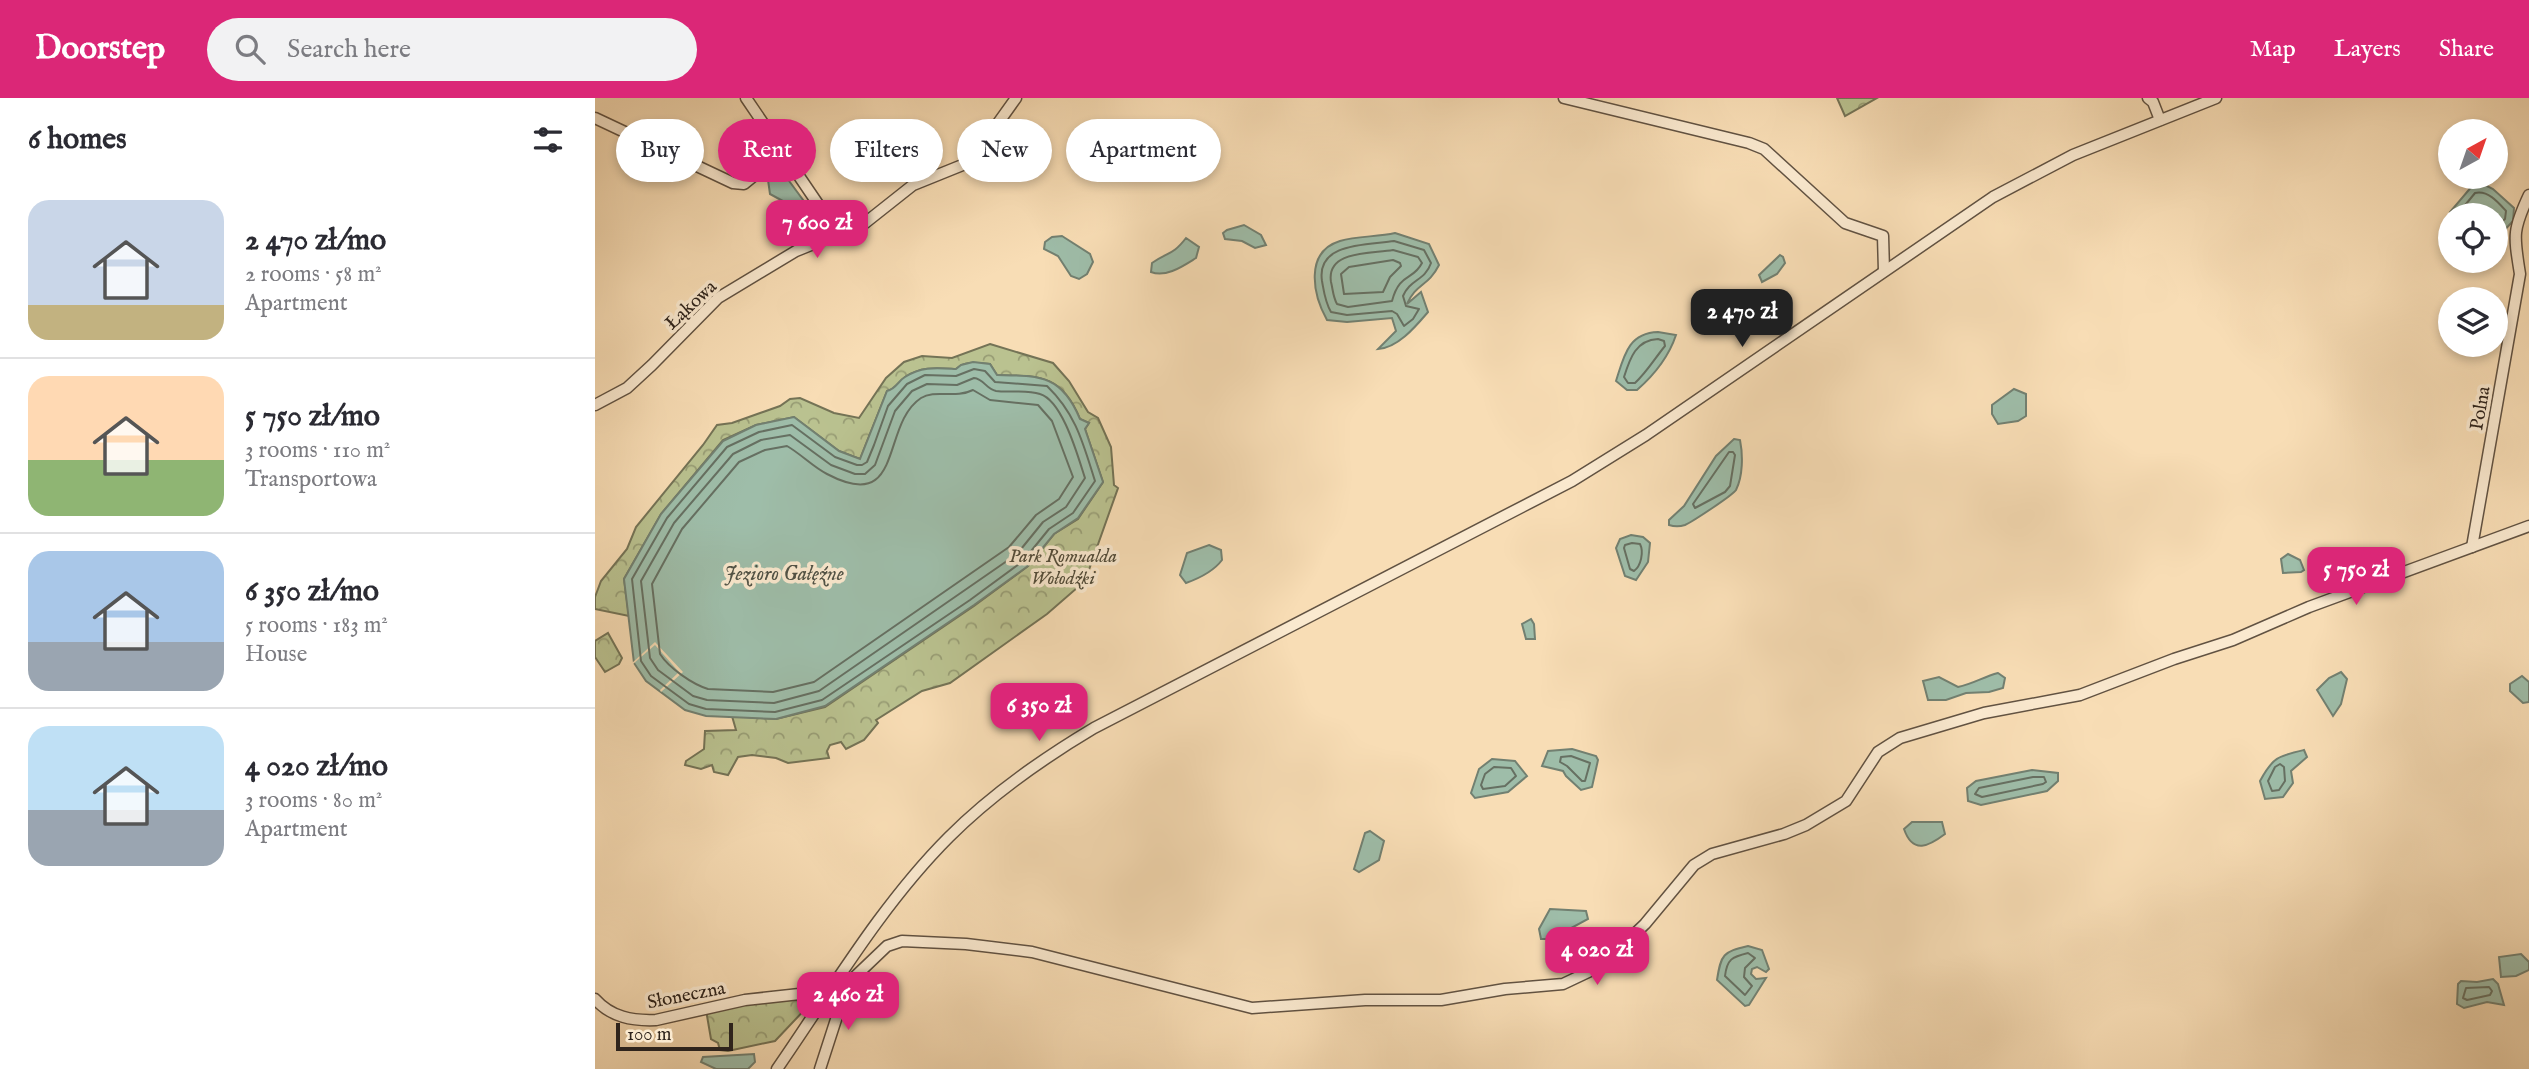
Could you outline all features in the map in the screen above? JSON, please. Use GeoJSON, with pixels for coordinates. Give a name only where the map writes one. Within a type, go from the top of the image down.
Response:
{"type":"FeatureCollection","features":[{"type":"Feature","properties":{"kind":"street"},"geometry":{"type":"LineString","coordinates":[[746,98],[760,119]]}},
{"type":"Feature","properties":{"kind":"street","name":"Łąkowa"},"geometry":{"type":"LineString","coordinates":[[595,405],[627,388],[718,298],[796,251],[865,223],[913,184],[965,163],[982,147],[1016,98]]}},
{"type":"Feature","properties":{"kind":"street"},"geometry":{"type":"LineString","coordinates":[[1564,98],[1749,143],[1764,149],[1845,223],[1883,236],[1884,271]]}},
{"type":"Feature","properties":{"kind":"street"},"geometry":{"type":"LineString","coordinates":[[2148,98],[2153,102],[2160,120]]}},
{"type":"Feature","properties":{"kind":"street"},"geometry":{"type":"LineString","coordinates":[[777,1069],[837,990],[893,902],[949,838],[998,793],[1047,757],[1094,728],[1571,481],[1646,435],[1993,197],[2034,173],[2216,98]]}},
{"type":"Feature","properties":{"kind":"street"},"geometry":{"type":"LineString","coordinates":[[595,118],[718,176]]}},
{"type":"Feature","properties":{"kind":"street"},"geometry":{"type":"LineString","coordinates":[[802,182],[839,235]]}},
{"type":"Feature","properties":{"kind":"street","name":"Polna"},"geometry":{"type":"LineString","coordinates":[[2472,547],[2520,274],[2514,235],[2529,195]]}},
{"type":"Feature","properties":{"kind":"street"},"geometry":{"type":"LineString","coordinates":[[837,990],[887,946],[902,941],[966,944],[1032,952],[1252,1007],[1365,1000],[1441,1000],[1505,989],[1563,984],[1601,966],[1645,924],[1694,865],[1712,853],[1784,834],[1806,825],[1846,801],[1878,752],[1900,738],[1985,713],[2080,695],[2233,640],[2309,607],[2529,526]]}},
{"type":"Feature","properties":{"kind":"street"},"geometry":{"type":"LineString","coordinates":[[820,1069],[841,1004],[837,990]]}},
{"type":"Feature","properties":{"kind":"street","name":"Słoneczna"},"geometry":{"type":"LineString","coordinates":[[595,999],[613,1013],[641,1021],[745,1000],[837,990]]}},
{"type":"Feature","properties":{"kind":"green space"},"geometry":{"type":"Polygon","coordinates":[[[1837,98],[1877,98],[1845,116],[1837,98]]]}},
{"type":"Feature","properties":{"kind":"green space","name":"Park Romualda Wołodźki"},"geometry":{"type":"Polygon","coordinates":[[[990,344],[1053,363],[1069,381],[1088,412],[1098,418],[1111,447],[1114,485],[1118,488],[1085,581],[1047,614],[950,683],[922,691],[876,720],[878,723],[864,740],[846,749],[841,742],[830,745],[827,751],[829,758],[788,763],[776,758],[752,755],[738,757],[728,775],[714,772],[712,765],[701,769],[685,765],[686,761],[704,749],[705,731],[736,730],[732,716],[776,719],[825,707],[1028,566],[1054,534],[1078,519],[1103,482],[1085,429],[1089,423],[1080,419],[1065,393],[1047,380],[997,375],[990,364],[972,363],[956,369],[929,368],[917,371],[887,391],[860,459],[839,451],[794,417],[756,425],[723,440],[661,514],[624,579],[629,616],[595,609],[595,597],[601,581],[627,549],[636,527],[717,425],[732,423],[780,406],[790,399],[800,398],[834,413],[859,418],[886,378],[904,362],[922,356],[952,358],[990,344]]]}},
{"type":"Feature","properties":{"kind":"green space"},"geometry":{"type":"Polygon","coordinates":[[[608,633],[622,658],[619,664],[605,672],[595,657],[595,641],[608,633]]]}},
{"type":"Feature","properties":{"kind":"green space"},"geometry":{"type":"Polygon","coordinates":[[[809,993],[810,1004],[775,1041],[728,1051],[720,1050],[718,1043],[711,1039],[706,1010],[809,993]]]}},
{"type":"Feature","properties":{"kind":"water"},"geometry":{"type":"Polygon","coordinates":[[[768,182],[790,182],[809,208],[803,212],[770,194],[768,182]]]}},
{"type":"Feature","properties":{"kind":"water"},"geometry":{"type":"Polygon","coordinates":[[[2470,189],[2493,189],[2514,208],[2513,221],[2508,226],[2508,203],[2458,203],[2470,189]]]}},
{"type":"Feature","properties":{"kind":"water"},"geometry":{"type":"Polygon","coordinates":[[[1244,225],[1261,235],[1266,245],[1255,248],[1242,241],[1225,239],[1223,233],[1227,230],[1244,225]]]}},
{"type":"Feature","properties":{"kind":"water"},"geometry":{"type":"Polygon","coordinates":[[[1395,233],[1429,244],[1439,265],[1431,277],[1414,292],[1407,304],[1421,292],[1428,312],[1399,341],[1378,349],[1396,331],[1392,318],[1347,322],[1327,320],[1315,287],[1316,264],[1321,254],[1340,241],[1395,233]]]}},
{"type":"Feature","properties":{"kind":"water"},"geometry":{"type":"Polygon","coordinates":[[[1062,236],[1090,254],[1093,262],[1087,274],[1079,279],[1071,276],[1058,256],[1044,249],[1045,242],[1052,237],[1062,236]]]}},
{"type":"Feature","properties":{"kind":"water"},"geometry":{"type":"Polygon","coordinates":[[[1186,238],[1199,247],[1196,258],[1168,272],[1151,272],[1152,263],[1174,250],[1186,238]]]}},
{"type":"Feature","properties":{"kind":"water"},"geometry":{"type":"Polygon","coordinates":[[[1780,255],[1785,263],[1777,274],[1762,282],[1759,275],[1780,255]]]}},
{"type":"Feature","properties":{"kind":"water"},"geometry":{"type":"Polygon","coordinates":[[[1658,332],[1676,335],[1660,365],[1637,390],[1627,390],[1616,381],[1629,348],[1640,337],[1658,332]]]}},
{"type":"Feature","properties":{"kind":"water","name":"Jezioro Gałęźne"},"geometry":{"type":"Polygon","coordinates":[[[973,362],[990,364],[997,375],[1047,380],[1065,393],[1080,419],[1089,423],[1085,429],[1103,482],[1078,518],[1054,534],[1028,566],[825,706],[776,719],[706,716],[685,710],[646,681],[634,663],[624,579],[661,514],[723,441],[756,425],[794,417],[839,451],[860,459],[887,391],[917,371],[930,368],[956,369],[973,362]]]}},
{"type":"Feature","properties":{"kind":"water"},"geometry":{"type":"Polygon","coordinates":[[[2014,389],[2026,394],[2026,416],[2018,421],[1998,424],[1992,414],[1992,405],[2014,389]]]}},
{"type":"Feature","properties":{"kind":"water"},"geometry":{"type":"Polygon","coordinates":[[[1734,439],[1740,440],[1742,459],[1736,490],[1685,525],[1669,525],[1669,520],[1684,506],[1716,456],[1734,439]]]}},
{"type":"Feature","properties":{"kind":"water"},"geometry":{"type":"Polygon","coordinates":[[[1631,535],[1643,537],[1650,543],[1648,562],[1636,580],[1625,576],[1616,548],[1620,539],[1631,535]]]}},
{"type":"Feature","properties":{"kind":"water"},"geometry":{"type":"Polygon","coordinates":[[[1209,545],[1221,550],[1222,560],[1206,574],[1186,583],[1180,575],[1187,553],[1209,545]]]}},
{"type":"Feature","properties":{"kind":"water"},"geometry":{"type":"Polygon","coordinates":[[[2288,554],[2300,560],[2304,570],[2283,573],[2281,559],[2288,554]]]}},
{"type":"Feature","properties":{"kind":"water"},"geometry":{"type":"Polygon","coordinates":[[[1531,619],[1535,639],[1526,639],[1522,624],[1531,619]]]}},
{"type":"Feature","properties":{"kind":"water"},"geometry":{"type":"Polygon","coordinates":[[[2341,672],[2347,679],[2341,704],[2333,716],[2317,690],[2329,678],[2341,672]]]}},
{"type":"Feature","properties":{"kind":"water"},"geometry":{"type":"Polygon","coordinates":[[[1998,673],[2005,678],[2003,688],[1966,693],[1946,700],[1928,700],[1923,681],[1939,677],[1958,687],[1998,673]]]}},
{"type":"Feature","properties":{"kind":"water"},"geometry":{"type":"Polygon","coordinates":[[[2522,676],[2529,682],[2529,702],[2523,703],[2510,691],[2510,684],[2522,676]]]}},
{"type":"Feature","properties":{"kind":"water"},"geometry":{"type":"Polygon","coordinates":[[[1572,749],[1596,756],[1598,760],[1592,787],[1581,790],[1563,771],[1542,766],[1548,751],[1572,749]]]}},
{"type":"Feature","properties":{"kind":"water"},"geometry":{"type":"Polygon","coordinates":[[[2304,750],[2307,757],[2291,771],[2293,783],[2283,797],[2265,799],[2260,781],[2269,767],[2282,756],[2304,750]]]}},
{"type":"Feature","properties":{"kind":"water"},"geometry":{"type":"Polygon","coordinates":[[[1492,759],[1515,761],[1527,776],[1508,792],[1475,798],[1471,793],[1479,769],[1492,759]]]}},
{"type":"Feature","properties":{"kind":"water"},"geometry":{"type":"Polygon","coordinates":[[[2032,770],[2058,773],[2058,781],[2047,791],[1981,805],[1968,801],[1967,788],[1976,781],[2032,770]]]}},
{"type":"Feature","properties":{"kind":"water"},"geometry":{"type":"Polygon","coordinates":[[[1912,822],[1942,822],[1945,834],[1927,845],[1917,845],[1904,829],[1912,822]]]}},
{"type":"Feature","properties":{"kind":"water"},"geometry":{"type":"Polygon","coordinates":[[[1370,831],[1384,841],[1379,860],[1359,872],[1354,869],[1365,833],[1370,831]]]}},
{"type":"Feature","properties":{"kind":"water"},"geometry":{"type":"Polygon","coordinates":[[[1550,909],[1586,911],[1588,919],[1551,939],[1541,939],[1539,929],[1550,909]]]}},
{"type":"Feature","properties":{"kind":"water"},"geometry":{"type":"Polygon","coordinates":[[[1748,946],[1762,950],[1769,969],[1766,972],[1757,967],[1752,969],[1751,974],[1756,979],[1766,978],[1749,1005],[1745,1006],[1717,980],[1722,959],[1733,950],[1748,946]]]}},
{"type":"Feature","properties":{"kind":"water"},"geometry":{"type":"Polygon","coordinates":[[[2521,954],[2529,962],[2529,970],[2516,976],[2501,977],[2499,957],[2521,954]]]}},
{"type":"Feature","properties":{"kind":"water"},"geometry":{"type":"Polygon","coordinates":[[[2493,979],[2498,984],[2504,1005],[2487,1002],[2464,1008],[2457,1004],[2458,984],[2461,981],[2493,979]]]}},
{"type":"Feature","properties":{"kind":"water"},"geometry":{"type":"Polygon","coordinates":[[[754,1054],[755,1062],[748,1069],[716,1069],[701,1062],[703,1057],[754,1054]]]}},
{"type":"Feature","properties":{"kind":"pier"},"geometry":{"type":"Polygon","coordinates":[[[655,642],[683,672],[661,692],[679,672],[655,645],[632,663],[655,642]]]}}]}
